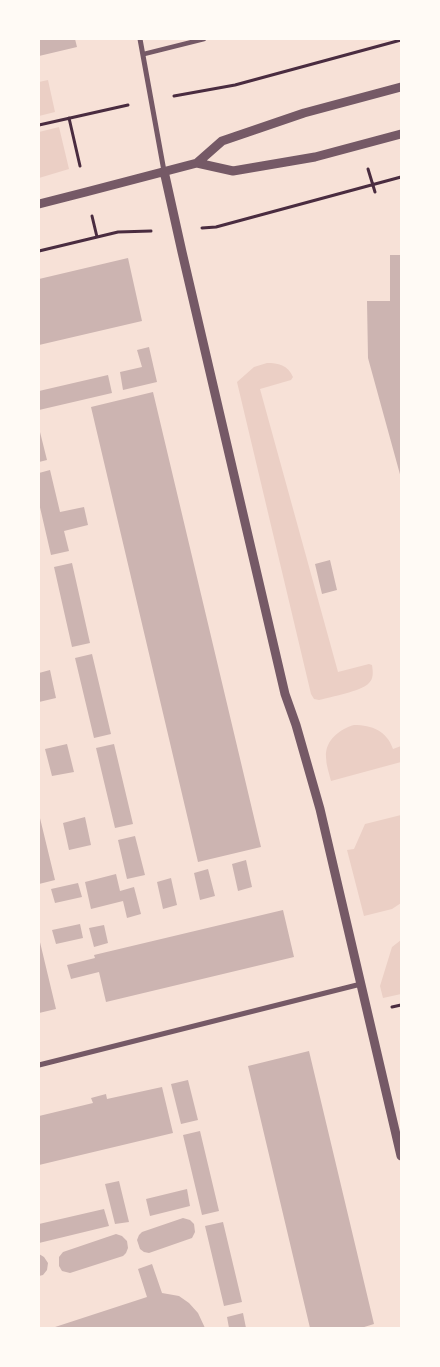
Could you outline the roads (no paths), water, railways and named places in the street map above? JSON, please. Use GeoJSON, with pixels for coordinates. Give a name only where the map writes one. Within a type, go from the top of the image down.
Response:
{"type":"FeatureCollection","features":[{"type":"Feature","properties":{"kind":"street"},"geometry":{"type":"LineString","coordinates":[[140,39],[144,54],[150,100],[177,230],[285,694],[320,809],[401,1156]]}},
{"type":"Feature","properties":{"kind":"street"},"geometry":{"type":"LineString","coordinates":[[144,54],[204,39]]}},
{"type":"Feature","properties":{"kind":"street"},"geometry":{"type":"LineString","coordinates":[[197,163],[222,142],[304,112],[401,87]]}},
{"type":"Feature","properties":{"kind":"street"},"geometry":{"type":"LineString","coordinates":[[39,204],[197,163],[233,171],[315,157],[401,134]]}},
{"type":"Feature","properties":{"kind":"street"},"geometry":{"type":"LineString","coordinates":[[39,1065],[360,984]]}}]}
